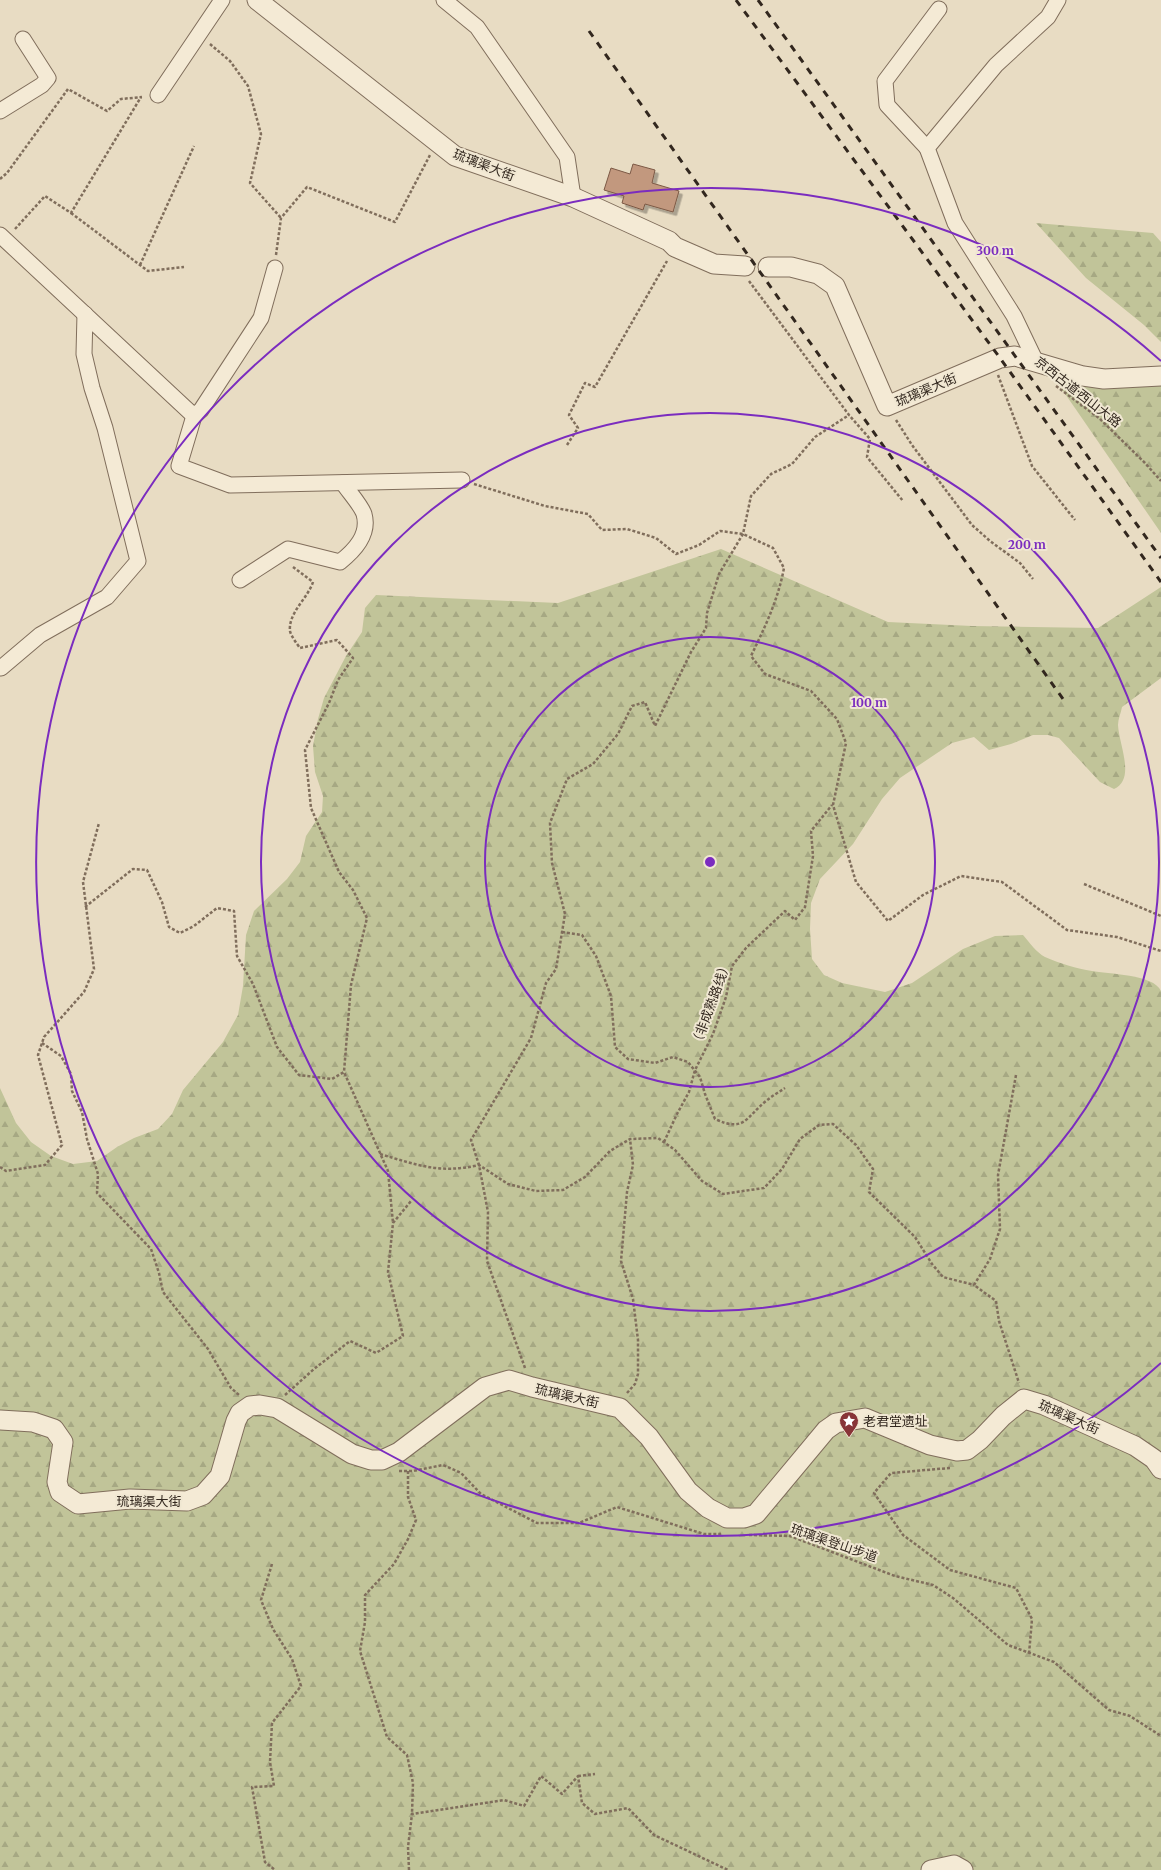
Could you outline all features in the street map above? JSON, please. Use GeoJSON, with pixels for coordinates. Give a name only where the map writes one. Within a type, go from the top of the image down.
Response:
{"type":"FeatureCollection","features":[{"type":"Feature","properties":{"kind":"street"},"geometry":{"type":"LineString","coordinates":[[158,95],[222,0]]}},
{"type":"Feature","properties":{"kind":"street","name":"琉璃渠大街"},"geometry":{"type":"LineString","coordinates":[[258,0],[455,156],[573,197],[669,241],[675,247],[714,264],[741,266]]}},
{"type":"Feature","properties":{"kind":"street"},"geometry":{"type":"LineString","coordinates":[[444,0],[477,27],[567,157],[573,197]]}},
{"type":"Feature","properties":{"kind":"street"},"geometry":{"type":"LineString","coordinates":[[927,148],[996,66],[1048,17],[1058,0]]}},
{"type":"Feature","properties":{"kind":"street"},"geometry":{"type":"LineString","coordinates":[[939,9],[885,80],[887,105],[927,148],[955,223],[1014,316],[1036,362]]}},
{"type":"Feature","properties":{"kind":"street"},"geometry":{"type":"LineString","coordinates":[[0,111],[42,86],[48,78],[23,39]]}},
{"type":"Feature","properties":{"kind":"street"},"geometry":{"type":"LineString","coordinates":[[3,237],[194,416]]}},
{"type":"Feature","properties":{"kind":"street","name":"琉璃渠大街"},"geometry":{"type":"LineString","coordinates":[[768,267],[791,267],[818,274],[835,286],[887,406],[1000,358],[1015,356],[1083,376],[1104,379],[1161,376]]}},
{"type":"Feature","properties":{"kind":"street"},"geometry":{"type":"LineString","coordinates":[[274,268],[261,318],[201,410],[194,416],[179,466],[230,485],[462,480]]}},
{"type":"Feature","properties":{"kind":"street"},"geometry":{"type":"LineString","coordinates":[[1,668],[40,635],[107,597],[138,561],[105,428],[92,388],[84,354],[85,314]]}},
{"type":"Feature","properties":{"kind":"street"},"geometry":{"type":"LineString","coordinates":[[240,580],[288,549],[340,562],[355,549],[359,544],[365,529],[364,514],[343,483]]}},
{"type":"Feature","properties":{"kind":"street","name":"琉璃渠大街"},"geometry":{"type":"LineString","coordinates":[[0,1420],[33,1422],[54,1429],[63,1442],[57,1482],[60,1492],[78,1504],[130,1499],[187,1501],[203,1495],[220,1476],[236,1421],[240,1414],[250,1406],[260,1405],[277,1408],[352,1454],[371,1460],[382,1460],[399,1452],[485,1387],[509,1380],[620,1408]]}},
{"type":"Feature","properties":{"kind":"street","name":"琉璃渠大街"},"geometry":{"type":"LineString","coordinates":[[966,1450],[980,1440],[1003,1416],[1024,1399],[1044,1405],[1135,1446],[1154,1459],[1161,1469]]}},
{"type":"Feature","properties":{"kind":"street"},"geometry":{"type":"LineString","coordinates":[[620,1408],[649,1437],[688,1491],[708,1508],[727,1518],[744,1518],[756,1514],[826,1430],[836,1423],[865,1418],[930,1445],[957,1451],[966,1450]]}},
{"type":"Feature","properties":{"kind":"street"},"geometry":{"type":"LineString","coordinates":[[930,1870],[954,1865],[963,1870]]}},
{"type":"Feature","properties":{"kind":"path"},"geometry":{"type":"LineString","coordinates":[[199,34],[230,61],[248,86],[261,134],[250,183],[281,218]]}},
{"type":"Feature","properties":{"kind":"path"},"geometry":{"type":"LineString","coordinates":[[0,179],[7,173],[68,89],[107,111],[121,99],[158,95]]}},
{"type":"Feature","properties":{"kind":"path"},"geometry":{"type":"LineString","coordinates":[[71,213],[141,97]]}},
{"type":"Feature","properties":{"kind":"path"},"geometry":{"type":"LineString","coordinates":[[274,268],[281,218],[307,186],[395,222],[437,141]]}},
{"type":"Feature","properties":{"kind":"path"},"geometry":{"type":"LineString","coordinates":[[140,265],[194,146]]}},
{"type":"Feature","properties":{"kind":"path"},"geometry":{"type":"LineString","coordinates":[[3,237],[45,196],[71,213],[148,271],[184,267]]}},
{"type":"Feature","properties":{"kind":"path"},"geometry":{"type":"LineString","coordinates":[[567,445],[578,428],[569,415],[585,383],[595,387],[675,247]]}},
{"type":"Feature","properties":{"kind":"path"},"geometry":{"type":"LineString","coordinates":[[741,266],[848,415],[870,439],[867,457],[903,501]]}},
{"type":"Feature","properties":{"kind":"path"},"geometry":{"type":"LineString","coordinates":[[990,362],[1000,380],[1032,466],[1075,520]]}},
{"type":"Feature","properties":{"kind":"path","name":"京西古道·西山大路"},"geometry":{"type":"LineString","coordinates":[[1051,382],[1099,418],[1146,463],[1161,481]]}},
{"type":"Feature","properties":{"kind":"path"},"geometry":{"type":"LineString","coordinates":[[887,406],[912,445],[972,525],[990,541],[1020,563],[1033,579]]}},
{"type":"Feature","properties":{"kind":"path"},"geometry":{"type":"LineString","coordinates":[[532,1387],[487,1261],[488,1212],[479,1165],[471,1140],[531,1038],[546,983],[556,969],[565,914],[552,863],[550,823],[567,779],[593,764],[618,734],[632,706],[645,702],[655,726],[691,652],[706,628],[707,613],[719,574],[743,534],[751,496],[771,474],[792,464],[815,437],[848,415]]}},
{"type":"Feature","properties":{"kind":"path"},"geometry":{"type":"LineString","coordinates":[[462,480],[546,506],[588,514],[602,530],[627,529],[656,538],[676,554],[699,545],[720,531],[743,534],[772,548],[784,568],[779,593],[768,621],[751,656],[766,674],[811,691],[837,718],[846,743],[833,805],[856,882],[888,921],[923,895],[961,876],[1002,882],[1067,930],[1117,937],[1161,951]]}},
{"type":"Feature","properties":{"kind":"path"},"geometry":{"type":"LineString","coordinates":[[272,1407],[314,1369],[350,1341],[376,1353],[403,1336],[388,1272],[393,1223],[388,1171],[344,1072],[351,985],[366,918],[353,890],[339,872],[311,808],[305,750],[329,703],[338,680],[353,658],[337,640],[300,648],[290,632],[293,614],[310,591],[313,582],[279,555]]}},
{"type":"Feature","properties":{"kind":"path","name":"（非成熟路线）"},"geometry":{"type":"LineString","coordinates":[[664,1142],[689,1092],[695,1070],[713,1034],[726,997],[732,966],[746,948],[785,912],[795,920],[805,907],[813,856],[811,831],[833,805]]}},
{"type":"Feature","properties":{"kind":"path"},"geometry":{"type":"LineString","coordinates":[[0,1167],[6,1171],[45,1165],[62,1145],[38,1055],[44,1037],[84,992],[94,969],[83,882],[99,823]]}},
{"type":"Feature","properties":{"kind":"path"},"geometry":{"type":"LineString","coordinates":[[85,907],[133,869],[147,870],[162,902],[169,927],[180,933],[194,926],[217,908],[234,911],[237,956],[253,984],[277,1046],[299,1075],[332,1079],[344,1072]]}},
{"type":"Feature","properties":{"kind":"path"},"geometry":{"type":"LineString","coordinates":[[1084,884],[1161,916]]}},
{"type":"Feature","properties":{"kind":"path","name":"（非成熟路线）"},"geometry":{"type":"LineString","coordinates":[[562,932],[582,935],[596,956],[611,996],[615,1047],[628,1058],[655,1063],[673,1057],[688,1062],[695,1070]]}},
{"type":"Feature","properties":{"kind":"path"},"geometry":{"type":"LineString","coordinates":[[42,1043],[61,1056],[71,1074],[72,1091],[82,1112],[87,1139],[98,1174],[97,1193],[151,1249],[159,1273],[163,1292],[208,1349],[231,1388],[250,1406]]}},
{"type":"Feature","properties":{"kind":"path"},"geometry":{"type":"LineString","coordinates":[[695,1070],[700,1077],[705,1094],[716,1119],[729,1126],[743,1123],[766,1101],[785,1088]]}},
{"type":"Feature","properties":{"kind":"path"},"geometry":{"type":"LineString","coordinates":[[974,1285],[990,1258],[1000,1229],[998,1175],[1016,1075]]}},
{"type":"Feature","properties":{"kind":"path"},"geometry":{"type":"LineString","coordinates":[[380,1154],[427,1168],[463,1168],[479,1165],[508,1184],[536,1191],[562,1190],[585,1177],[610,1151],[630,1139],[658,1138],[675,1150],[702,1181],[723,1194],[764,1188],[782,1169],[800,1138],[819,1125],[833,1124],[856,1145],[873,1169],[868,1192],[915,1237],[932,1264],[943,1277],[974,1285],[996,1302],[999,1321],[1024,1399]]}},
{"type":"Feature","properties":{"kind":"path"},"geometry":{"type":"LineString","coordinates":[[620,1408],[625,1395],[635,1384],[638,1374],[638,1340],[633,1299],[621,1260],[627,1192],[633,1166],[630,1139]]}},
{"type":"Feature","properties":{"kind":"path"},"geometry":{"type":"LineString","coordinates":[[393,1223],[411,1201]]}},
{"type":"Feature","properties":{"kind":"path"},"geometry":{"type":"LineString","coordinates":[[966,1450],[959,1467],[891,1473],[874,1493],[903,1535],[950,1570],[1016,1588],[1032,1619],[1029,1654]]}},
{"type":"Feature","properties":{"kind":"path"},"geometry":{"type":"LineString","coordinates":[[394,1471],[408,1471],[443,1465],[461,1473],[481,1494],[537,1523],[579,1523],[617,1507],[704,1534],[727,1534]]}},
{"type":"Feature","properties":{"kind":"path"},"geometry":{"type":"LineString","coordinates":[[408,1471],[408,1497],[416,1520],[408,1539],[394,1564],[365,1595],[365,1622],[360,1650],[387,1737],[406,1755],[413,1783],[412,1814],[408,1847],[409,1870]]}},
{"type":"Feature","properties":{"kind":"path","name":"琉璃渠登山步道"},"geometry":{"type":"LineString","coordinates":[[743,1535],[790,1536],[895,1576],[933,1585],[953,1598],[1008,1645],[1054,1662],[1109,1710],[1130,1716],[1161,1736]]}},
{"type":"Feature","properties":{"kind":"path"},"geometry":{"type":"LineString","coordinates":[[272,1564],[261,1600],[273,1629],[292,1659],[301,1686],[272,1723],[270,1762],[274,1786],[252,1787],[265,1862],[275,1870]]}},
{"type":"Feature","properties":{"kind":"path"},"geometry":{"type":"LineString","coordinates":[[412,1814],[504,1800],[524,1806],[541,1776],[562,1794],[578,1776],[594,1774]]}},
{"type":"Feature","properties":{"kind":"path"},"geometry":{"type":"LineString","coordinates":[[578,1776],[582,1803],[595,1814],[628,1808],[654,1835],[728,1870]]}},
{"type":"Feature","properties":{"kind":"green space"},"geometry":{"type":"Polygon","coordinates":[[[1036,223],[1153,233],[1161,242],[1161,342],[1144,325],[1086,278],[1036,223]]]}},
{"type":"Feature","properties":{"kind":"green space"},"geometry":{"type":"Polygon","coordinates":[[[1161,370],[1161,533],[1057,382],[1161,370]]]}},
{"type":"Feature","properties":{"kind":"green space"},"geometry":{"type":"Polygon","coordinates":[[[721,549],[888,622],[972,626],[1098,628],[1161,587],[1161,678],[1122,707],[1118,720],[1119,733],[1125,761],[1124,778],[1121,784],[1114,789],[1100,782],[1059,738],[1048,735],[1033,735],[1011,744],[989,750],[974,737],[952,743],[900,778],[882,799],[853,844],[820,879],[811,903],[810,929],[812,959],[824,975],[842,983],[885,992],[912,983],[963,949],[995,936],[1023,935],[1039,953],[1045,957],[1068,966],[1086,970],[1140,978],[1157,985],[1161,991],[1161,1870],[0,1870],[0,1088],[16,1123],[31,1142],[51,1156],[73,1164],[97,1161],[117,1147],[134,1138],[158,1129],[172,1114],[183,1090],[223,1042],[238,1015],[243,986],[246,935],[254,911],[287,879],[300,862],[306,836],[322,812],[323,796],[315,772],[313,746],[318,719],[324,698],[346,656],[362,632],[365,608],[376,595],[558,603],[721,549]]]}},
{"type":"Feature","properties":{"kind":"building"},"geometry":{"type":"Polygon","coordinates":[[[633,164],[655,170],[652,183],[679,191],[673,212],[645,204],[643,210],[622,203],[624,196],[604,190],[611,168],[630,174],[633,164]]]}},
{"type":"Feature","properties":{"kind":"railway"},"geometry":{"type":"LineString","coordinates":[[736,0],[1000,358],[1161,582]]}},
{"type":"Feature","properties":{"kind":"railway"},"geometry":{"type":"LineString","coordinates":[[758,0],[1161,558]]}},
{"type":"Feature","properties":{"kind":"railway"},"geometry":{"type":"LineString","coordinates":[[589,31],[1063,699]]}},
{"type":"Feature","properties":{"kind":"place","name":"老君堂遗址"},"geometry":{"type":"Point","coordinates":[849,1438]}}]}
